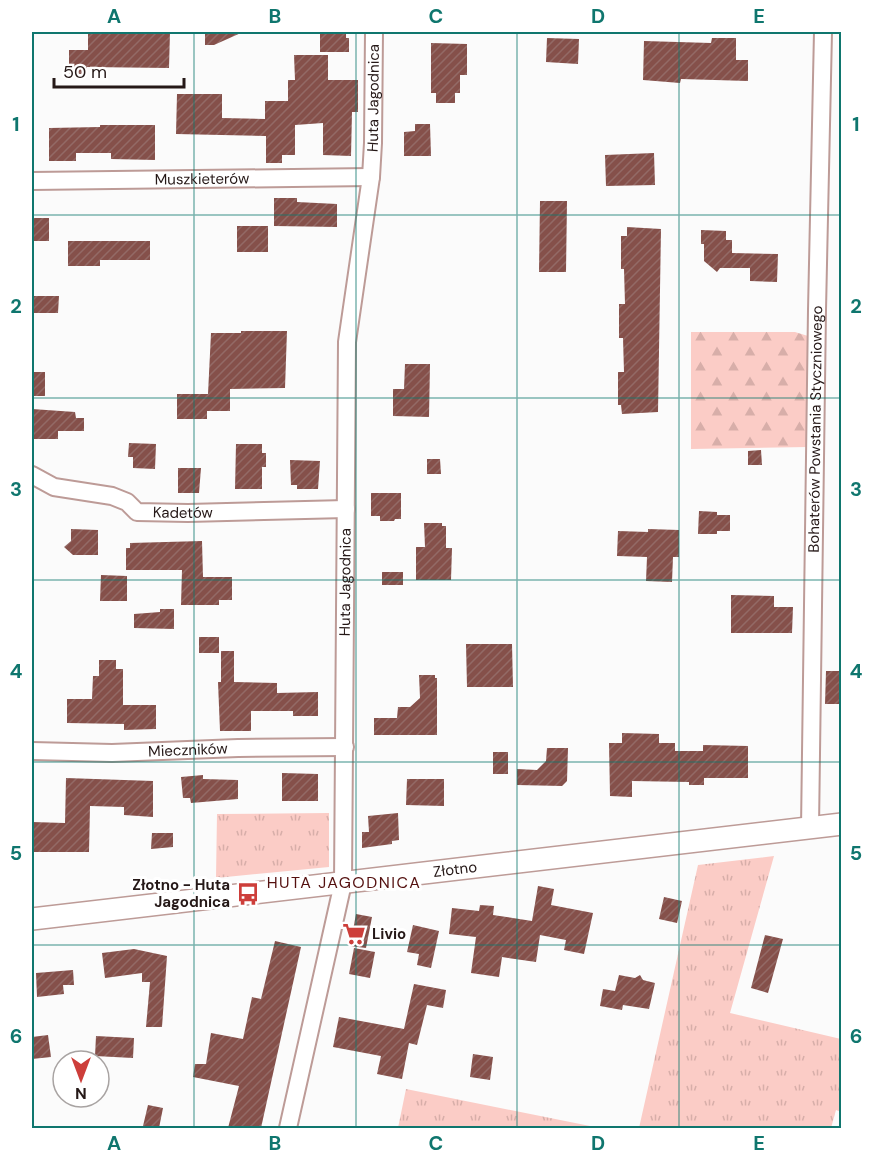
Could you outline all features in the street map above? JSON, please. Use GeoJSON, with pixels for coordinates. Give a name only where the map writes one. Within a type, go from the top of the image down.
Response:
{"type":"FeatureCollection","features":[{"type":"Feature","properties":{"kind":"street","name":"Huta Jagodnica"},"geometry":{"type":"LineString","coordinates":[[288,1128],[343,883],[347,342],[371,177],[374,32]]}},
{"type":"Feature","properties":{"kind":"street","name":"Bohaterów Powstania Styczniowego"},"geometry":{"type":"LineString","coordinates":[[810,828],[816,333],[823,32]]}},
{"type":"Feature","properties":{"kind":"street","name":"Muszkieterów"},"geometry":{"type":"LineString","coordinates":[[32,181],[371,177]]}},
{"type":"Feature","properties":{"kind":"street","name":"Kadetów"},"geometry":{"type":"LineString","coordinates":[[32,475],[54,487],[112,496],[127,502],[137,512],[346,509]]}},
{"type":"Feature","properties":{"kind":"street","name":"Mieczników"},"geometry":{"type":"LineString","coordinates":[[32,751],[112,753],[345,747]]}},
{"type":"Feature","properties":{"kind":"street","name":"Złotno"},"geometry":{"type":"LineString","coordinates":[[32,919],[842,824]]}},
{"type":"Feature","properties":{"kind":"green space"},"geometry":{"type":"Polygon","coordinates":[[[691,332],[795,332],[808,336],[808,447],[691,449],[691,332]]]}},
{"type":"Feature","properties":{"kind":"green space"},"geometry":{"type":"Polygon","coordinates":[[[329,813],[329,867],[216,878],[217,814],[329,813]]]}},
{"type":"Feature","properties":{"kind":"green space"},"geometry":{"type":"Polygon","coordinates":[[[774,856],[730,1013],[841,1039],[841,1112],[836,1110],[831,1128],[639,1128],[698,865],[774,856]]]}},
{"type":"Feature","properties":{"kind":"green space"},"geometry":{"type":"Polygon","coordinates":[[[406,1089],[600,1128],[398,1128],[406,1089]]]}},
{"type":"Feature","properties":{"kind":"building"},"geometry":{"type":"Polygon","coordinates":[[[88,32],[170,32],[169,68],[87,67],[87,74],[69,74],[69,50],[88,50],[88,32]]]}},
{"type":"Feature","properties":{"kind":"building"},"geometry":{"type":"Polygon","coordinates":[[[205,32],[243,32],[214,45],[205,45],[205,32]]]}},
{"type":"Feature","properties":{"kind":"building"},"geometry":{"type":"Polygon","coordinates":[[[320,32],[346,32],[346,38],[349,38],[349,52],[320,52],[320,32]]]}},
{"type":"Feature","properties":{"kind":"building"},"geometry":{"type":"Polygon","coordinates":[[[547,38],[579,39],[578,64],[546,62],[547,38]]]}},
{"type":"Feature","properties":{"kind":"building"},"geometry":{"type":"Polygon","coordinates":[[[712,38],[736,38],[736,60],[748,60],[748,81],[681,79],[680,83],[643,80],[644,41],[711,43],[712,38]]]}},
{"type":"Feature","properties":{"kind":"building"},"geometry":{"type":"Polygon","coordinates":[[[431,43],[467,44],[467,75],[460,75],[460,93],[455,93],[455,103],[436,103],[436,93],[431,93],[431,43]]]}},
{"type":"Feature","properties":{"kind":"building"},"geometry":{"type":"Polygon","coordinates":[[[294,55],[328,55],[328,80],[358,80],[358,112],[352,112],[351,156],[323,155],[323,123],[295,125],[295,155],[282,155],[282,163],[266,163],[266,136],[176,134],[177,94],[222,94],[222,118],[265,119],[265,101],[288,101],[288,80],[295,80],[294,55]]]}},
{"type":"Feature","properties":{"kind":"building"},"geometry":{"type":"Polygon","coordinates":[[[415,124],[430,124],[431,156],[404,156],[404,132],[415,131],[415,124]]]}},
{"type":"Feature","properties":{"kind":"building"},"geometry":{"type":"Polygon","coordinates":[[[100,125],[155,125],[155,160],[111,159],[111,153],[76,153],[76,161],[49,161],[49,128],[100,127],[100,125]]]}},
{"type":"Feature","properties":{"kind":"building"},"geometry":{"type":"Polygon","coordinates":[[[654,153],[655,185],[606,186],[605,155],[654,153]]]}},
{"type":"Feature","properties":{"kind":"building"},"geometry":{"type":"Polygon","coordinates":[[[274,198],[297,198],[297,202],[337,204],[337,227],[274,226],[274,198]]]}},
{"type":"Feature","properties":{"kind":"building"},"geometry":{"type":"Polygon","coordinates":[[[540,201],[567,201],[566,272],[539,272],[540,201]]]}},
{"type":"Feature","properties":{"kind":"building"},"geometry":{"type":"Polygon","coordinates":[[[32,218],[49,218],[49,241],[32,241],[32,218]]]}},
{"type":"Feature","properties":{"kind":"building"},"geometry":{"type":"Polygon","coordinates":[[[237,226],[268,226],[268,252],[237,252],[237,226]]]}},
{"type":"Feature","properties":{"kind":"building"},"geometry":{"type":"Polygon","coordinates":[[[627,227],[661,229],[658,412],[622,414],[621,405],[618,405],[618,372],[624,372],[623,338],[619,338],[619,304],[625,304],[624,269],[621,269],[621,236],[627,236],[627,227]]]}},
{"type":"Feature","properties":{"kind":"building"},"geometry":{"type":"Polygon","coordinates":[[[701,230],[726,231],[726,240],[732,240],[732,253],[778,254],[777,282],[750,281],[750,268],[720,268],[717,272],[704,261],[701,230]]]}},
{"type":"Feature","properties":{"kind":"building"},"geometry":{"type":"Polygon","coordinates":[[[68,241],[150,241],[150,260],[100,260],[100,266],[68,266],[68,241]]]}},
{"type":"Feature","properties":{"kind":"building"},"geometry":{"type":"Polygon","coordinates":[[[32,296],[59,296],[58,313],[32,313],[32,296]]]}},
{"type":"Feature","properties":{"kind":"building"},"geometry":{"type":"Polygon","coordinates":[[[241,331],[287,331],[285,388],[230,389],[230,411],[207,411],[207,419],[177,419],[177,394],[208,394],[211,333],[241,333],[241,331]]]}},
{"type":"Feature","properties":{"kind":"building"},"geometry":{"type":"Polygon","coordinates":[[[405,364],[430,364],[429,417],[393,416],[393,389],[404,389],[405,364]]]}},
{"type":"Feature","properties":{"kind":"building"},"geometry":{"type":"Polygon","coordinates":[[[32,372],[45,372],[45,396],[32,396],[32,372]]]}},
{"type":"Feature","properties":{"kind":"building"},"geometry":{"type":"Polygon","coordinates":[[[32,409],[75,412],[76,418],[84,418],[84,431],[58,431],[58,439],[32,439],[32,409]]]}},
{"type":"Feature","properties":{"kind":"building"},"geometry":{"type":"Polygon","coordinates":[[[129,443],[156,444],[155,469],[133,468],[133,457],[128,457],[129,443]]]}},
{"type":"Feature","properties":{"kind":"building"},"geometry":{"type":"Polygon","coordinates":[[[236,444],[262,444],[262,453],[266,453],[266,467],[262,467],[262,489],[235,489],[236,444]]]}},
{"type":"Feature","properties":{"kind":"building"},"geometry":{"type":"Polygon","coordinates":[[[761,450],[762,465],[748,465],[748,451],[761,450]]]}},
{"type":"Feature","properties":{"kind":"building"},"geometry":{"type":"Polygon","coordinates":[[[427,459],[440,459],[441,474],[427,474],[427,459]]]}},
{"type":"Feature","properties":{"kind":"building"},"geometry":{"type":"Polygon","coordinates":[[[290,460],[320,461],[318,489],[297,489],[297,485],[291,485],[290,460]]]}},
{"type":"Feature","properties":{"kind":"building"},"geometry":{"type":"Polygon","coordinates":[[[178,468],[201,468],[199,493],[178,493],[178,468]]]}},
{"type":"Feature","properties":{"kind":"building"},"geometry":{"type":"Polygon","coordinates":[[[371,493],[401,493],[401,519],[380,521],[380,516],[371,516],[371,493]]]}},
{"type":"Feature","properties":{"kind":"building"},"geometry":{"type":"Polygon","coordinates":[[[699,511],[730,515],[730,531],[698,534],[699,511]]]}},
{"type":"Feature","properties":{"kind":"building"},"geometry":{"type":"Polygon","coordinates":[[[424,523],[442,523],[442,526],[446,526],[446,548],[452,548],[451,580],[416,580],[416,547],[425,547],[424,523]]]}},
{"type":"Feature","properties":{"kind":"building"},"geometry":{"type":"Polygon","coordinates":[[[71,529],[98,530],[98,555],[73,555],[64,547],[71,541],[71,529]]]}},
{"type":"Feature","properties":{"kind":"building"},"geometry":{"type":"Polygon","coordinates":[[[648,529],[679,530],[679,557],[673,557],[672,582],[646,581],[647,557],[617,556],[618,531],[648,532],[648,529]]]}},
{"type":"Feature","properties":{"kind":"building"},"geometry":{"type":"Polygon","coordinates":[[[202,541],[203,577],[232,577],[232,600],[219,600],[219,605],[181,605],[182,570],[126,570],[126,548],[130,548],[130,543],[202,541]]]}},
{"type":"Feature","properties":{"kind":"building"},"geometry":{"type":"Polygon","coordinates":[[[382,572],[403,572],[403,585],[382,585],[382,572]]]}},
{"type":"Feature","properties":{"kind":"building"},"geometry":{"type":"Polygon","coordinates":[[[101,575],[127,576],[127,601],[100,601],[101,575]]]}},
{"type":"Feature","properties":{"kind":"building"},"geometry":{"type":"Polygon","coordinates":[[[731,595],[774,596],[774,607],[793,607],[792,633],[731,633],[731,595]]]}},
{"type":"Feature","properties":{"kind":"building"},"geometry":{"type":"Polygon","coordinates":[[[160,609],[174,609],[174,629],[134,628],[134,614],[160,612],[160,609]]]}},
{"type":"Feature","properties":{"kind":"building"},"geometry":{"type":"Polygon","coordinates":[[[199,637],[219,637],[219,653],[199,653],[199,637]]]}},
{"type":"Feature","properties":{"kind":"building"},"geometry":{"type":"Polygon","coordinates":[[[466,644],[512,644],[513,687],[467,687],[466,644]]]}},
{"type":"Feature","properties":{"kind":"building"},"geometry":{"type":"Polygon","coordinates":[[[221,651],[234,651],[234,682],[277,683],[277,693],[318,692],[318,716],[293,716],[293,711],[251,711],[251,731],[220,731],[218,682],[221,682],[221,651]]]}},
{"type":"Feature","properties":{"kind":"building"},"geometry":{"type":"Polygon","coordinates":[[[99,660],[116,660],[116,669],[123,669],[123,705],[156,705],[156,729],[124,730],[124,724],[67,723],[67,699],[92,699],[93,676],[99,676],[99,660]]]}},
{"type":"Feature","properties":{"kind":"building"},"geometry":{"type":"Polygon","coordinates":[[[826,671],[842,671],[842,704],[825,704],[826,671]]]}},
{"type":"Feature","properties":{"kind":"building"},"geometry":{"type":"Polygon","coordinates":[[[419,675],[435,675],[437,678],[437,735],[374,735],[374,718],[397,718],[398,707],[410,707],[420,698],[419,675]]]}},
{"type":"Feature","properties":{"kind":"building"},"geometry":{"type":"Polygon","coordinates":[[[622,733],[659,734],[659,743],[675,743],[675,751],[703,751],[703,745],[748,746],[748,778],[704,778],[704,785],[689,785],[689,782],[632,781],[632,797],[610,796],[609,743],[622,743],[622,733]]]}},
{"type":"Feature","properties":{"kind":"building"},"geometry":{"type":"Polygon","coordinates":[[[547,748],[568,748],[567,781],[562,786],[517,785],[517,769],[537,770],[546,761],[547,748]]]}},
{"type":"Feature","properties":{"kind":"building"},"geometry":{"type":"Polygon","coordinates":[[[493,752],[508,752],[508,774],[493,774],[493,752]]]}},
{"type":"Feature","properties":{"kind":"building"},"geometry":{"type":"Polygon","coordinates":[[[282,773],[318,774],[318,801],[282,801],[282,773]]]}},
{"type":"Feature","properties":{"kind":"building"},"geometry":{"type":"Polygon","coordinates":[[[203,775],[203,779],[238,780],[238,799],[191,803],[190,798],[183,798],[181,777],[203,775]]]}},
{"type":"Feature","properties":{"kind":"building"},"geometry":{"type":"Polygon","coordinates":[[[66,778],[153,781],[153,817],[124,815],[124,807],[90,806],[89,852],[32,852],[32,822],[65,823],[66,778]]]}},
{"type":"Feature","properties":{"kind":"building"},"geometry":{"type":"Polygon","coordinates":[[[407,779],[444,779],[444,806],[406,805],[407,779]]]}},
{"type":"Feature","properties":{"kind":"building"},"geometry":{"type":"Polygon","coordinates":[[[398,813],[399,840],[392,841],[392,844],[362,848],[362,832],[369,832],[368,816],[398,813]]]}},
{"type":"Feature","properties":{"kind":"building"},"geometry":{"type":"Polygon","coordinates":[[[152,833],[173,833],[173,847],[151,849],[152,833]]]}},
{"type":"Feature","properties":{"kind":"building"},"geometry":{"type":"Polygon","coordinates":[[[538,886],[554,889],[551,905],[593,913],[584,954],[564,950],[566,940],[540,935],[536,962],[502,957],[499,977],[471,973],[476,937],[449,934],[452,908],[479,911],[480,905],[494,906],[493,915],[532,921],[538,886]]]}},
{"type":"Feature","properties":{"kind":"building"},"geometry":{"type":"Polygon","coordinates":[[[664,897],[682,901],[677,923],[659,919],[664,897]]]}},
{"type":"Feature","properties":{"kind":"building"},"geometry":{"type":"Polygon","coordinates":[[[356,914],[372,917],[366,948],[350,946],[356,914]]]}},
{"type":"Feature","properties":{"kind":"building"},"geometry":{"type":"Polygon","coordinates":[[[413,925],[439,931],[431,968],[417,965],[419,954],[407,952],[413,925]]]}},
{"type":"Feature","properties":{"kind":"building"},"geometry":{"type":"Polygon","coordinates":[[[765,935],[783,939],[768,993],[751,988],[765,935]]]}},
{"type":"Feature","properties":{"kind":"building"},"geometry":{"type":"Polygon","coordinates":[[[275,941],[301,947],[261,1128],[228,1128],[239,1086],[193,1077],[195,1064],[206,1064],[211,1033],[243,1039],[252,997],[261,999],[275,941]]]}},
{"type":"Feature","properties":{"kind":"building"},"geometry":{"type":"Polygon","coordinates":[[[354,948],[375,952],[370,978],[349,974],[354,948]]]}},
{"type":"Feature","properties":{"kind":"building"},"geometry":{"type":"Polygon","coordinates":[[[134,949],[167,956],[162,1027],[146,1027],[150,982],[142,982],[142,973],[105,978],[102,953],[134,949]]]}},
{"type":"Feature","properties":{"kind":"building"},"geometry":{"type":"Polygon","coordinates":[[[73,970],[74,985],[63,985],[64,994],[37,997],[36,973],[73,970]]]}},
{"type":"Feature","properties":{"kind":"building"},"geometry":{"type":"Polygon","coordinates":[[[619,975],[635,978],[640,975],[643,980],[655,983],[649,1009],[623,1005],[622,1010],[600,1006],[603,989],[615,991],[619,975]]]}},
{"type":"Feature","properties":{"kind":"building"},"geometry":{"type":"Polygon","coordinates":[[[414,984],[446,990],[443,1008],[427,1005],[417,1045],[409,1043],[402,1079],[377,1074],[381,1056],[333,1047],[339,1017],[404,1029],[414,984]]]}},
{"type":"Feature","properties":{"kind":"building"},"geometry":{"type":"Polygon","coordinates":[[[48,1035],[51,1057],[32,1059],[32,1037],[48,1035]]]}},
{"type":"Feature","properties":{"kind":"building"},"geometry":{"type":"Polygon","coordinates":[[[96,1036],[134,1038],[133,1058],[111,1057],[111,1049],[95,1049],[96,1036]]]}},
{"type":"Feature","properties":{"kind":"building"},"geometry":{"type":"Polygon","coordinates":[[[473,1054],[493,1057],[490,1080],[470,1077],[473,1054]]]}},
{"type":"Feature","properties":{"kind":"building"},"geometry":{"type":"Polygon","coordinates":[[[148,1105],[163,1108],[159,1128],[143,1126],[148,1105]]]}},
{"type":"Feature","properties":{"kind":"place","name":"Złotno - Huta Jagodnica"},"geometry":{"type":"Point","coordinates":[248,894]}},
{"type":"Feature","properties":{"kind":"place","name":"Livio"},"geometry":{"type":"Point","coordinates":[354,934]}},
{"type":"Feature","properties":{"kind":"district","name":"HUTA JAGODNICA"},"geometry":{"type":"Point","coordinates":[344,882]}}]}
